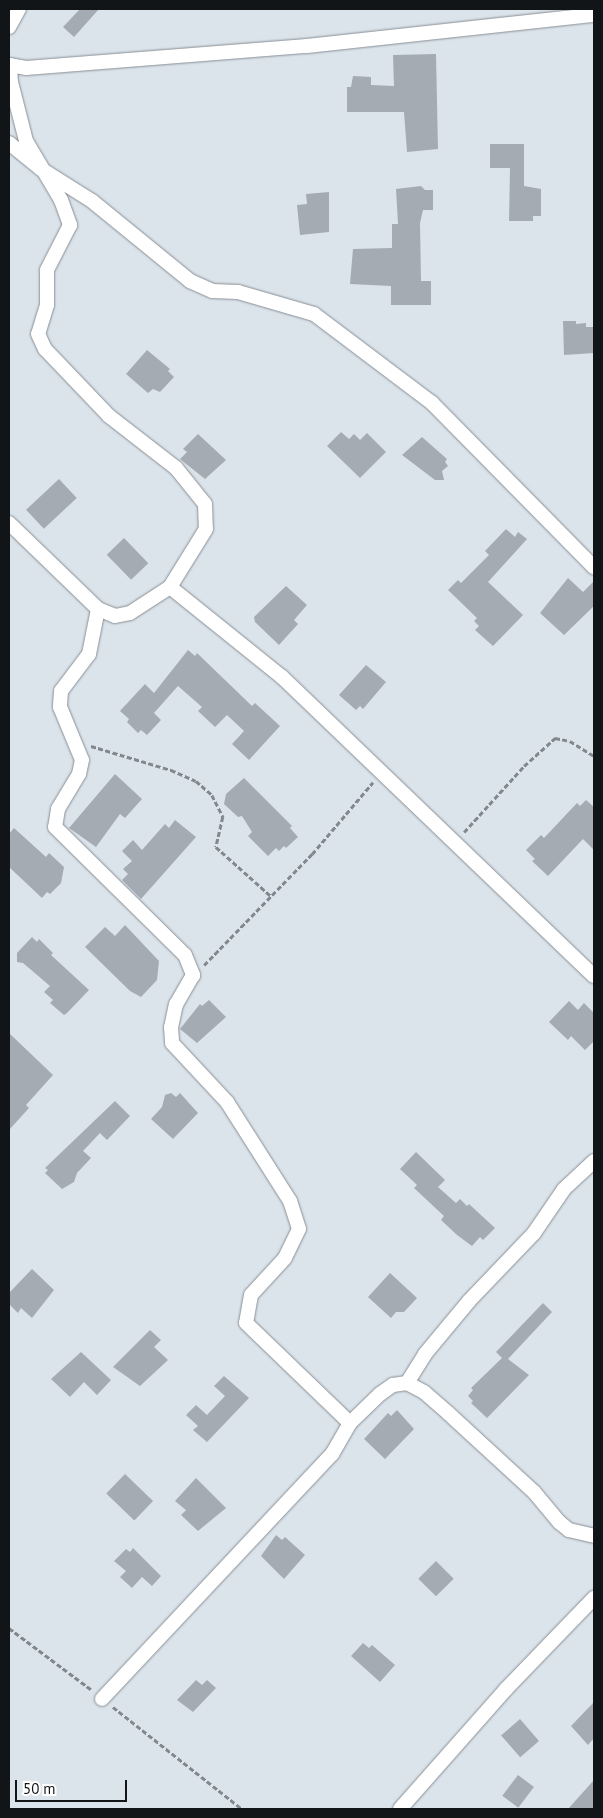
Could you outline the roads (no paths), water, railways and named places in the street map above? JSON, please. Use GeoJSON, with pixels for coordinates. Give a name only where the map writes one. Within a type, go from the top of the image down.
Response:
{"type":"FeatureCollection","features":[{"type":"Feature","properties":{"kind":"street"},"geometry":{"type":"LineString","coordinates":[[9,27],[19,9]]}},
{"type":"Feature","properties":{"kind":"street"},"geometry":{"type":"LineString","coordinates":[[9,523],[98,609],[115,616],[130,613],[170,587],[206,529],[205,504],[176,468],[109,416],[45,349],[38,334],[47,305],[47,270],[70,225],[61,200],[41,169],[22,129],[10,65],[26,68],[307,46],[594,15]]}},
{"type":"Feature","properties":{"kind":"street"},"geometry":{"type":"LineString","coordinates":[[9,143],[41,169],[92,201],[190,281],[212,291],[238,292],[314,314],[432,403],[594,567]]}},
{"type":"Feature","properties":{"kind":"street"},"geometry":{"type":"LineString","coordinates":[[170,587],[282,678],[594,976]]}},
{"type":"Feature","properties":{"kind":"street"},"geometry":{"type":"LineString","coordinates":[[98,609],[89,654],[61,690],[60,706],[82,760],[79,774],[58,809],[56,827],[102,875],[170,938],[185,955],[193,975],[176,1004],[171,1027],[172,1043],[227,1102],[290,1201],[299,1229],[285,1258],[251,1295],[246,1323],[350,1423]]}},
{"type":"Feature","properties":{"kind":"street"},"geometry":{"type":"LineString","coordinates":[[407,1383],[425,1354],[470,1301],[534,1233],[564,1189],[594,1161]]}},
{"type":"Feature","properties":{"kind":"street"},"geometry":{"type":"LineString","coordinates":[[102,1698],[332,1454],[350,1423],[380,1394],[394,1385],[407,1383],[424,1392],[534,1492],[559,1522],[569,1530],[594,1536]]}},
{"type":"Feature","properties":{"kind":"street"},"geometry":{"type":"LineString","coordinates":[[400,1809],[506,1689],[594,1598]]}}]}
